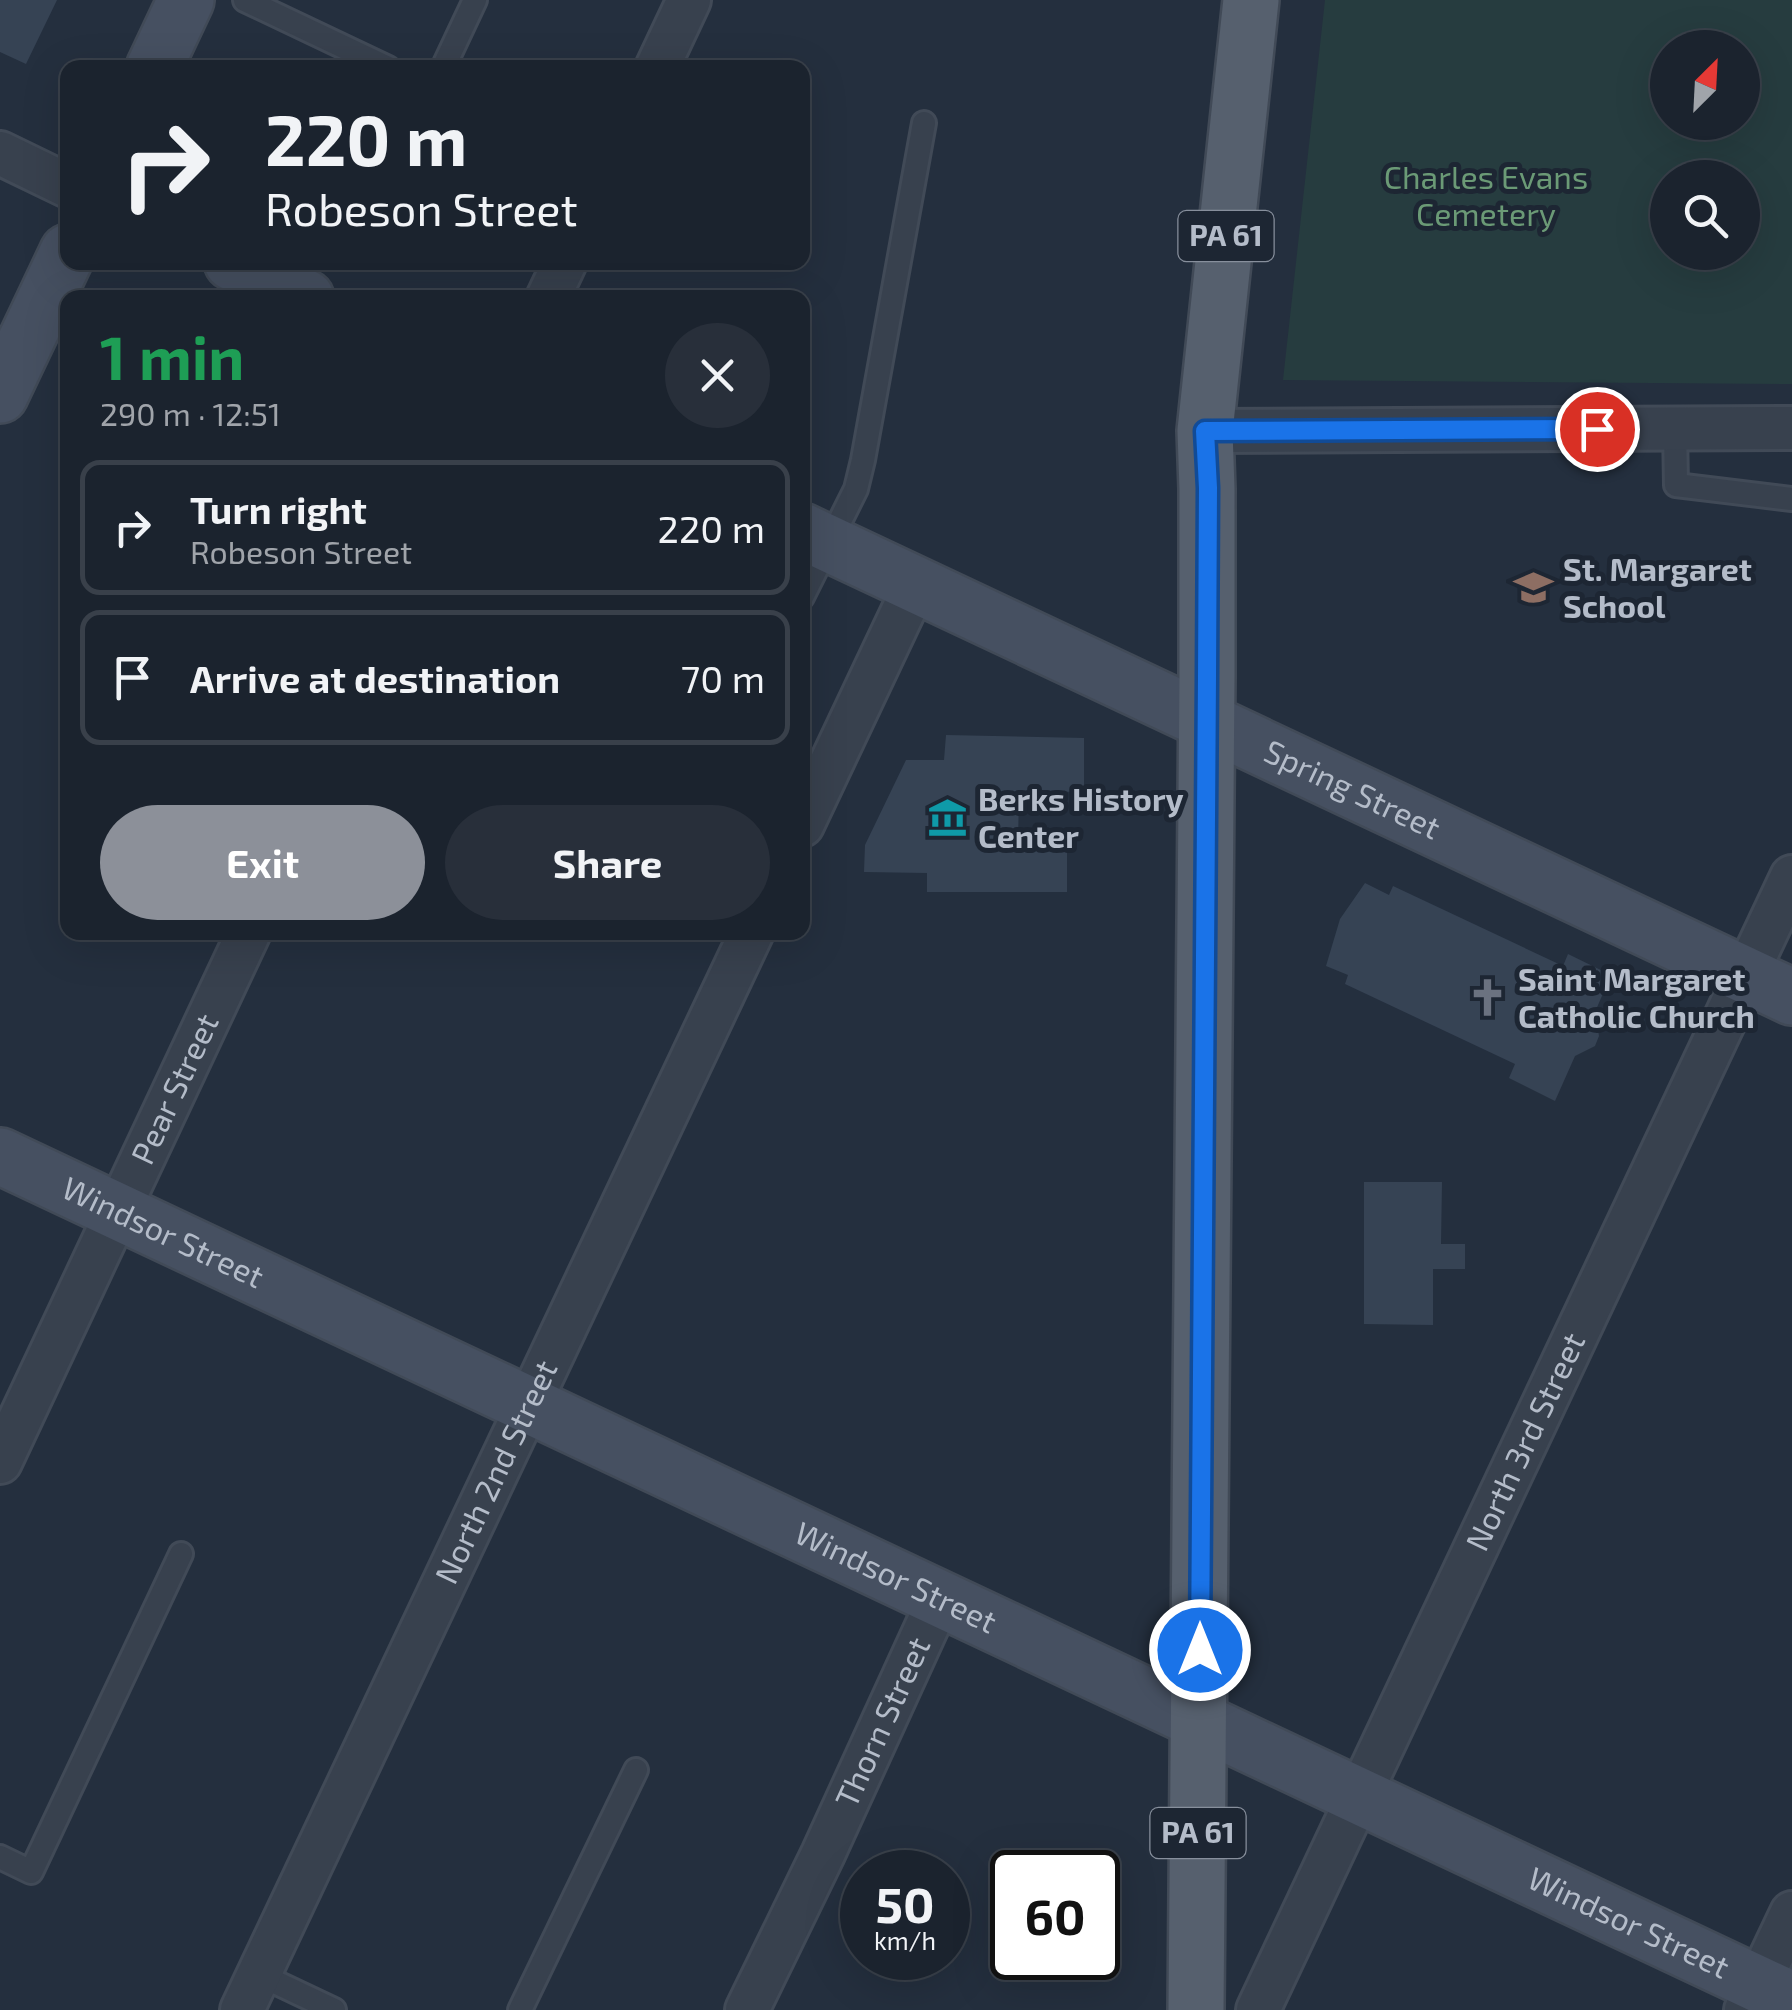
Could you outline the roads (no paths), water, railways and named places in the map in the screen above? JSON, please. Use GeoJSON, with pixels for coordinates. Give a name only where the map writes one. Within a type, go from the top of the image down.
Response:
{"type":"FeatureCollection","features":[{"type":"Feature","properties":{"kind":"main road"},"geometry":{"type":"LineString","coordinates":[[158,60],[186,0]]}},
{"type":"Feature","properties":{"kind":"main road","name":"PA 61"},"geometry":{"type":"LineString","coordinates":[[1196,2010],[1208,488],[1205,431],[1251,0]]}},
{"type":"Feature","properties":{"kind":"main road"},"geometry":{"type":"LineString","coordinates":[[5,370],[60,267]]}},
{"type":"Feature","properties":{"kind":"main road"},"geometry":{"type":"LineString","coordinates":[[248,270],[290,290]]}},
{"type":"Feature","properties":{"kind":"main road","name":"Spring Street"},"geometry":{"type":"LineString","coordinates":[[816,537],[1769,986]]}},
{"type":"Feature","properties":{"kind":"main road","name":"Windsor Street"},"geometry":{"type":"LineString","coordinates":[[0,1156],[1360,1796],[1766,1998]]}},
{"type":"Feature","properties":{"kind":"street"},"geometry":{"type":"LineString","coordinates":[[661,60],[689,0]]}},
{"type":"Feature","properties":{"kind":"street"},"geometry":{"type":"LineString","coordinates":[[0,154],[60,182]]}},
{"type":"Feature","properties":{"kind":"street"},"geometry":{"type":"LineString","coordinates":[[1205,431],[1792,428]]}},
{"type":"Feature","properties":{"kind":"street"},"geometry":{"type":"LineString","coordinates":[[810,808],[916,584]]}},
{"type":"Feature","properties":{"kind":"street","name":"North 3rd Street"},"geometry":{"type":"LineString","coordinates":[[1258,2010],[1360,1796],[1769,986],[1792,877]]}},
{"type":"Feature","properties":{"kind":"street","name":"Pear Street"},"geometry":{"type":"LineString","coordinates":[[5,1437],[244,940]]}},
{"type":"Feature","properties":{"kind":"street","name":"North 2nd Street"},"geometry":{"type":"LineString","coordinates":[[250,1992],[748,940]]}},
{"type":"Feature","properties":{"kind":"street","name":"Thorn Street"},"geometry":{"type":"LineString","coordinates":[[747,2010],[940,1598]]}},
{"type":"Feature","properties":{"kind":"street"},"geometry":{"type":"LineString","coordinates":[[1766,1998],[1792,1913]]}},
{"type":"Feature","properties":{"kind":"lane"},"geometry":{"type":"LineString","coordinates":[[245,0],[371,60]]}},
{"type":"Feature","properties":{"kind":"lane"},"geometry":{"type":"LineString","coordinates":[[447,60],[475,0]]}},
{"type":"Feature","properties":{"kind":"lane"},"geometry":{"type":"LineString","coordinates":[[810,563],[816,537],[856,489],[924,123]]}},
{"type":"Feature","properties":{"kind":"lane"},"geometry":{"type":"LineString","coordinates":[[1675,429],[1676,485],[1792,499]]}},
{"type":"Feature","properties":{"kind":"lane"},"geometry":{"type":"LineString","coordinates":[[0,1858],[31,1872],[181,1554]]}},
{"type":"Feature","properties":{"kind":"lane"},"geometry":{"type":"LineString","coordinates":[[520,2010],[636,1770]]}},
{"type":"Feature","properties":{"kind":"lane"},"geometry":{"type":"LineString","coordinates":[[250,1992],[334,2010]]}},
{"type":"Feature","properties":{"kind":"place","name":"St. Margaret School"},"geometry":{"type":"Point","coordinates":[1533,588]}},
{"type":"Feature","properties":{"kind":"place","name":"Berks History Center"},"geometry":{"type":"Point","coordinates":[948,818]}},
{"type":"Feature","properties":{"kind":"place","name":"Saint Margaret Catholic Church"},"geometry":{"type":"Point","coordinates":[1488,998]}},
{"type":"Feature","properties":{"kind":"park label","name":"Charles Evans Cemetery"},"geometry":{"type":"Point","coordinates":[1486,196]}}]}
